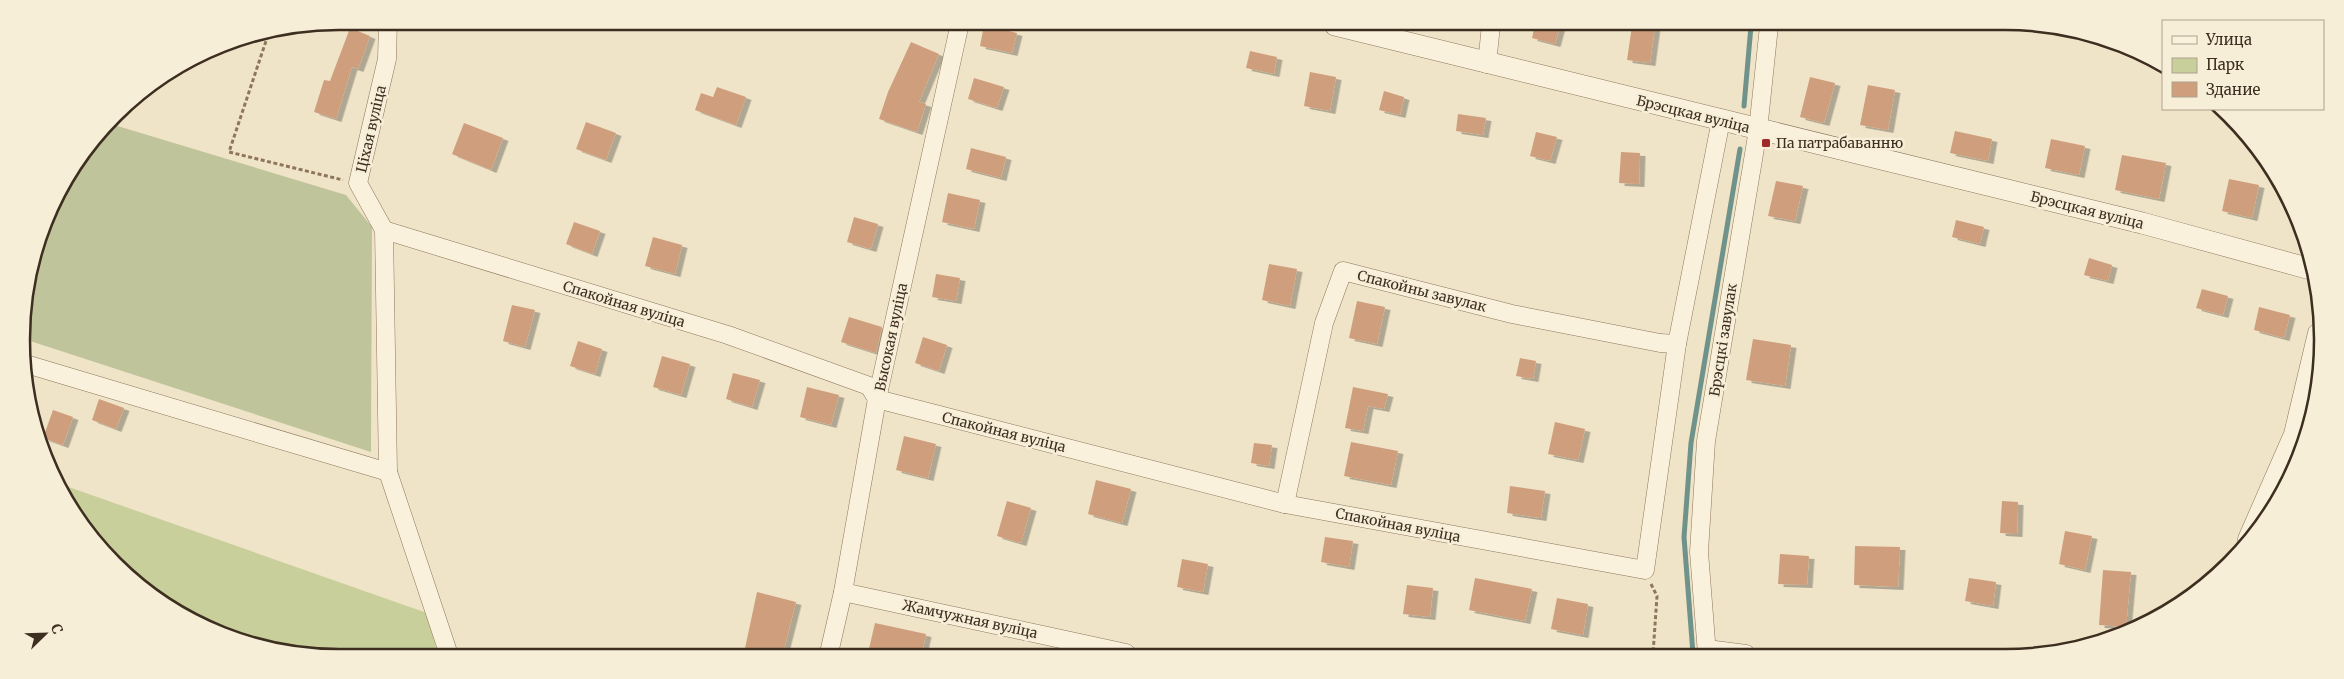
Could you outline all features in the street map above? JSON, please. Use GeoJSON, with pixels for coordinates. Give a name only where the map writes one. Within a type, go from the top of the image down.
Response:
{"type":"FeatureCollection","features":[{"type":"Feature","properties":{"kind":"street","name":"Ціхая вуліца"},"geometry":{"type":"LineString","coordinates":[[384,230],[358,183],[386,59],[388,30]]}},
{"type":"Feature","properties":{"kind":"street","name":"Высокая вуліца"},"geometry":{"type":"LineString","coordinates":[[830,649],[843,592],[877,399],[958,30]]}},
{"type":"Feature","properties":{"kind":"street","name":"Брэсцкая вуліца"},"geometry":{"type":"LineString","coordinates":[[1354,30],[2142,223],[2305,268]]}},
{"type":"Feature","properties":{"kind":"street"},"geometry":{"type":"LineString","coordinates":[[1487,64],[1490,30]]}},
{"type":"Feature","properties":{"kind":"street","name":"Брэсцкі завулак"},"geometry":{"type":"LineString","coordinates":[[1707,649],[1700,552],[1706,441],[1758,130],[1769,30]]}},
{"type":"Feature","properties":{"kind":"street"},"geometry":{"type":"LineString","coordinates":[[1645,570],[1677,344],[1721,120]]}},
{"type":"Feature","properties":{"kind":"street","name":"Спакойная вуліца"},"geometry":{"type":"LineString","coordinates":[[384,230],[728,335],[870,386],[877,399],[1285,504],[1645,570]]}},
{"type":"Feature","properties":{"kind":"street"},"geometry":{"type":"LineString","coordinates":[[384,230],[388,472],[447,649]]}},
{"type":"Feature","properties":{"kind":"street","name":"Спакойны завулак"},"geometry":{"type":"LineString","coordinates":[[1285,504],[1324,323],[1343,271],[1512,314],[1660,343],[1677,344]]}},
{"type":"Feature","properties":{"kind":"street"},"geometry":{"type":"LineString","coordinates":[[2258,517],[2293,434],[2314,347]]}},
{"type":"Feature","properties":{"kind":"street"},"geometry":{"type":"LineString","coordinates":[[32,366],[388,472]]}},
{"type":"Feature","properties":{"kind":"street","name":"Жамчужная вуліца"},"geometry":{"type":"LineString","coordinates":[[843,592],[1107,649]]}},
{"type":"Feature","properties":{"kind":"path"},"geometry":{"type":"LineString","coordinates":[[267,39],[229,152],[358,183]]}},
{"type":"Feature","properties":{"kind":"path"},"geometry":{"type":"LineString","coordinates":[[1645,570],[1657,596],[1652,649]]}},
{"type":"Feature","properties":{"kind":"green space"},"geometry":{"type":"Polygon","coordinates":[[[116,126],[346,195],[372,227],[371,452],[30,341],[36,279],[46,240],[71,185],[94,151],[116,126]]]}},
{"type":"Feature","properties":{"kind":"green space"},"geometry":{"type":"Polygon","coordinates":[[[67,486],[427,613],[436,649],[319,648],[279,643],[240,633],[185,608],[135,572],[94,528],[67,486]]]}},
{"type":"Feature","properties":{"kind":"building"},"geometry":{"type":"Polygon","coordinates":[[[349,30],[355,30],[370,36],[358,69],[352,67],[336,119],[314,112],[324,80],[330,81],[349,30]]]}},
{"type":"Feature","properties":{"kind":"building"},"geometry":{"type":"Polygon","coordinates":[[[983,30],[1005,30],[1017,33],[1012,53],[980,46],[983,30]]]}},
{"type":"Feature","properties":{"kind":"building"},"geometry":{"type":"Polygon","coordinates":[[[1534,30],[1559,30],[1555,44],[1532,38],[1534,30]]]}},
{"type":"Feature","properties":{"kind":"building"},"geometry":{"type":"Polygon","coordinates":[[[1631,30],[1654,30],[1650,63],[1627,60],[1631,30]]]}},
{"type":"Feature","properties":{"kind":"building"},"geometry":{"type":"Polygon","coordinates":[[[911,42],[939,54],[919,102],[926,104],[917,132],[879,119],[888,92],[911,42]]]}},
{"type":"Feature","properties":{"kind":"building"},"geometry":{"type":"Polygon","coordinates":[[[1250,51],[1277,57],[1274,74],[1246,68],[1250,51]]]}},
{"type":"Feature","properties":{"kind":"building"},"geometry":{"type":"Polygon","coordinates":[[[1310,72],[1336,77],[1330,111],[1304,106],[1310,72]]]}},
{"type":"Feature","properties":{"kind":"building"},"geometry":{"type":"Polygon","coordinates":[[[1810,77],[1835,83],[1824,123],[1800,117],[1810,77]]]}},
{"type":"Feature","properties":{"kind":"building"},"geometry":{"type":"Polygon","coordinates":[[[974,78],[1004,87],[997,108],[968,99],[974,78]]]}},
{"type":"Feature","properties":{"kind":"building"},"geometry":{"type":"Polygon","coordinates":[[[1868,85],[1895,90],[1888,130],[1860,125],[1868,85]]]}},
{"type":"Feature","properties":{"kind":"building"},"geometry":{"type":"Polygon","coordinates":[[[717,87],[746,97],[736,125],[695,110],[701,93],[713,97],[717,87]]]}},
{"type":"Feature","properties":{"kind":"building"},"geometry":{"type":"Polygon","coordinates":[[[1384,91],[1404,97],[1400,115],[1379,110],[1384,91]]]}},
{"type":"Feature","properties":{"kind":"building"},"geometry":{"type":"Polygon","coordinates":[[[1458,114],[1486,118],[1483,135],[1456,131],[1458,114]]]}},
{"type":"Feature","properties":{"kind":"building"},"geometry":{"type":"Polygon","coordinates":[[[586,122],[616,133],[606,160],[576,149],[586,122]]]}},
{"type":"Feature","properties":{"kind":"building"},"geometry":{"type":"Polygon","coordinates":[[[464,123],[503,138],[491,170],[452,154],[464,123]]]}},
{"type":"Feature","properties":{"kind":"building"},"geometry":{"type":"Polygon","coordinates":[[[1955,131],[1992,139],[1988,161],[1950,153],[1955,131]]]}},
{"type":"Feature","properties":{"kind":"building"},"geometry":{"type":"Polygon","coordinates":[[[1536,132],[1557,137],[1550,161],[1530,156],[1536,132]]]}},
{"type":"Feature","properties":{"kind":"building"},"geometry":{"type":"Polygon","coordinates":[[[2051,139],[2085,146],[2079,175],[2045,168],[2051,139]]]}},
{"type":"Feature","properties":{"kind":"building"},"geometry":{"type":"Polygon","coordinates":[[[971,148],[1006,157],[1001,178],[966,169],[971,148]]]}},
{"type":"Feature","properties":{"kind":"building"},"geometry":{"type":"Polygon","coordinates":[[[1621,152],[1640,153],[1639,184],[1619,183],[1621,152]]]}},
{"type":"Feature","properties":{"kind":"building"},"geometry":{"type":"Polygon","coordinates":[[[2122,155],[2166,163],[2159,199],[2115,190],[2122,155]]]}},
{"type":"Feature","properties":{"kind":"building"},"geometry":{"type":"Polygon","coordinates":[[[2229,179],[2259,185],[2252,218],[2222,211],[2229,179]]]}},
{"type":"Feature","properties":{"kind":"building"},"geometry":{"type":"Polygon","coordinates":[[[1776,181],[1803,186],[1795,221],[1768,216],[1776,181]]]}},
{"type":"Feature","properties":{"kind":"building"},"geometry":{"type":"Polygon","coordinates":[[[948,193],[980,200],[974,229],[942,222],[948,193]]]}},
{"type":"Feature","properties":{"kind":"building"},"geometry":{"type":"Polygon","coordinates":[[[854,217],[878,224],[871,249],[847,242],[854,217]]]}},
{"type":"Feature","properties":{"kind":"building"},"geometry":{"type":"Polygon","coordinates":[[[1956,220],[1984,227],[1980,244],[1952,237],[1956,220]]]}},
{"type":"Feature","properties":{"kind":"building"},"geometry":{"type":"Polygon","coordinates":[[[574,222],[600,231],[592,254],[566,244],[574,222]]]}},
{"type":"Feature","properties":{"kind":"building"},"geometry":{"type":"Polygon","coordinates":[[[653,237],[682,245],[675,274],[645,266],[653,237]]]}},
{"type":"Feature","properties":{"kind":"building"},"geometry":{"type":"Polygon","coordinates":[[[2089,258],[2112,265],[2108,281],[2084,275],[2089,258]]]}},
{"type":"Feature","properties":{"kind":"building"},"geometry":{"type":"Polygon","coordinates":[[[1269,264],[1297,269],[1290,306],[1262,300],[1269,264]]]}},
{"type":"Feature","properties":{"kind":"building"},"geometry":{"type":"Polygon","coordinates":[[[936,274],[960,278],[956,301],[932,297],[936,274]]]}},
{"type":"Feature","properties":{"kind":"building"},"geometry":{"type":"Polygon","coordinates":[[[2202,289],[2228,296],[2223,315],[2196,308],[2202,289]]]}},
{"type":"Feature","properties":{"kind":"building"},"geometry":{"type":"Polygon","coordinates":[[[1357,301],[1385,307],[1377,344],[1349,338],[1357,301]]]}},
{"type":"Feature","properties":{"kind":"building"},"geometry":{"type":"Polygon","coordinates":[[[512,305],[535,310],[525,347],[503,341],[512,305]]]}},
{"type":"Feature","properties":{"kind":"building"},"geometry":{"type":"Polygon","coordinates":[[[2259,307],[2290,315],[2284,338],[2254,330],[2259,307]]]}},
{"type":"Feature","properties":{"kind":"building"},"geometry":{"type":"Polygon","coordinates":[[[849,317],[882,327],[876,353],[841,342],[849,317]]]}},
{"type":"Feature","properties":{"kind":"building"},"geometry":{"type":"Polygon","coordinates":[[[923,337],[947,345],[939,371],[915,363],[923,337]]]}},
{"type":"Feature","properties":{"kind":"building"},"geometry":{"type":"Polygon","coordinates":[[[1753,339],[1791,345],[1785,386],[1746,380],[1753,339]]]}},
{"type":"Feature","properties":{"kind":"building"},"geometry":{"type":"Polygon","coordinates":[[[578,341],[602,349],[595,374],[570,366],[578,341]]]}},
{"type":"Feature","properties":{"kind":"building"},"geometry":{"type":"Polygon","coordinates":[[[662,356],[690,364],[681,395],[653,387],[662,356]]]}},
{"type":"Feature","properties":{"kind":"building"},"geometry":{"type":"Polygon","coordinates":[[[1520,358],[1536,361],[1533,379],[1516,376],[1520,358]]]}},
{"type":"Feature","properties":{"kind":"building"},"geometry":{"type":"Polygon","coordinates":[[[733,373],[760,380],[752,407],[726,399],[733,373]]]}},
{"type":"Feature","properties":{"kind":"building"},"geometry":{"type":"Polygon","coordinates":[[[807,387],[839,395],[831,425],[800,417],[807,387]]]}},
{"type":"Feature","properties":{"kind":"building"},"geometry":{"type":"Polygon","coordinates":[[[1353,387],[1388,394],[1384,409],[1368,406],[1363,431],[1345,428],[1353,387]]]}},
{"type":"Feature","properties":{"kind":"building"},"geometry":{"type":"Polygon","coordinates":[[[99,399],[124,408],[116,429],[92,420],[99,399]]]}},
{"type":"Feature","properties":{"kind":"building"},"geometry":{"type":"Polygon","coordinates":[[[53,410],[73,417],[63,445],[46,439],[45,434],[53,410]]]}},
{"type":"Feature","properties":{"kind":"building"},"geometry":{"type":"Polygon","coordinates":[[[1555,422],[1585,429],[1578,460],[1548,454],[1555,422]]]}},
{"type":"Feature","properties":{"kind":"building"},"geometry":{"type":"Polygon","coordinates":[[[904,436],[936,444],[928,478],[896,470],[904,436]]]}},
{"type":"Feature","properties":{"kind":"building"},"geometry":{"type":"Polygon","coordinates":[[[1351,442],[1398,451],[1391,485],[1344,476],[1351,442]]]}},
{"type":"Feature","properties":{"kind":"building"},"geometry":{"type":"Polygon","coordinates":[[[1254,443],[1272,445],[1269,466],[1251,463],[1254,443]]]}},
{"type":"Feature","properties":{"kind":"building"},"geometry":{"type":"Polygon","coordinates":[[[1096,480],[1131,489],[1122,523],[1088,514],[1096,480]]]}},
{"type":"Feature","properties":{"kind":"building"},"geometry":{"type":"Polygon","coordinates":[[[1510,486],[1545,491],[1541,518],[1507,513],[1510,486]]]}},
{"type":"Feature","properties":{"kind":"building"},"geometry":{"type":"Polygon","coordinates":[[[1007,501],[1031,508],[1021,543],[997,536],[1007,501]]]}},
{"type":"Feature","properties":{"kind":"building"},"geometry":{"type":"Polygon","coordinates":[[[2002,501],[2018,502],[2017,534],[2000,533],[2002,501]]]}},
{"type":"Feature","properties":{"kind":"building"},"geometry":{"type":"Polygon","coordinates":[[[2065,531],[2092,536],[2085,570],[2059,564],[2065,531]]]}},
{"type":"Feature","properties":{"kind":"building"},"geometry":{"type":"Polygon","coordinates":[[[1325,537],[1353,541],[1349,567],[1321,562],[1325,537]]]}},
{"type":"Feature","properties":{"kind":"building"},"geometry":{"type":"Polygon","coordinates":[[[1855,546],[1900,547],[1898,587],[1854,585],[1855,546]]]}},
{"type":"Feature","properties":{"kind":"building"},"geometry":{"type":"Polygon","coordinates":[[[1780,554],[1809,556],[1807,585],[1778,584],[1780,554]]]}},
{"type":"Feature","properties":{"kind":"building"},"geometry":{"type":"Polygon","coordinates":[[[1182,559],[1208,564],[1203,592],[1177,587],[1182,559]]]}},
{"type":"Feature","properties":{"kind":"building"},"geometry":{"type":"Polygon","coordinates":[[[2103,570],[2131,572],[2126,624],[2119,627],[2099,625],[2103,570]]]}},
{"type":"Feature","properties":{"kind":"building"},"geometry":{"type":"Polygon","coordinates":[[[1475,578],[1532,589],[1525,621],[1469,610],[1475,578]]]}},
{"type":"Feature","properties":{"kind":"building"},"geometry":{"type":"Polygon","coordinates":[[[1969,578],[1996,582],[1993,606],[1965,601],[1969,578]]]}},
{"type":"Feature","properties":{"kind":"building"},"geometry":{"type":"Polygon","coordinates":[[[1407,585],[1433,588],[1430,617],[1403,614],[1407,585]]]}},
{"type":"Feature","properties":{"kind":"building"},"geometry":{"type":"Polygon","coordinates":[[[757,592],[796,602],[784,649],[745,649],[757,592]]]}},
{"type":"Feature","properties":{"kind":"building"},"geometry":{"type":"Polygon","coordinates":[[[1557,598],[1588,604],[1583,635],[1551,629],[1557,598]]]}},
{"type":"Feature","properties":{"kind":"building"},"geometry":{"type":"Polygon","coordinates":[[[875,623],[926,634],[923,649],[869,649],[875,623]]]}},
{"type":"Feature","properties":{"kind":"waterway"},"geometry":{"type":"LineString","coordinates":[[1744,106],[1751,30]]}},
{"type":"Feature","properties":{"kind":"waterway"},"geometry":{"type":"LineString","coordinates":[[1693,649],[1684,537],[1691,443],[1740,149]]}},
{"type":"Feature","properties":{"kind":"place","name":"Па патрабаванню"},"geometry":{"type":"Point","coordinates":[1766,143]}}]}
